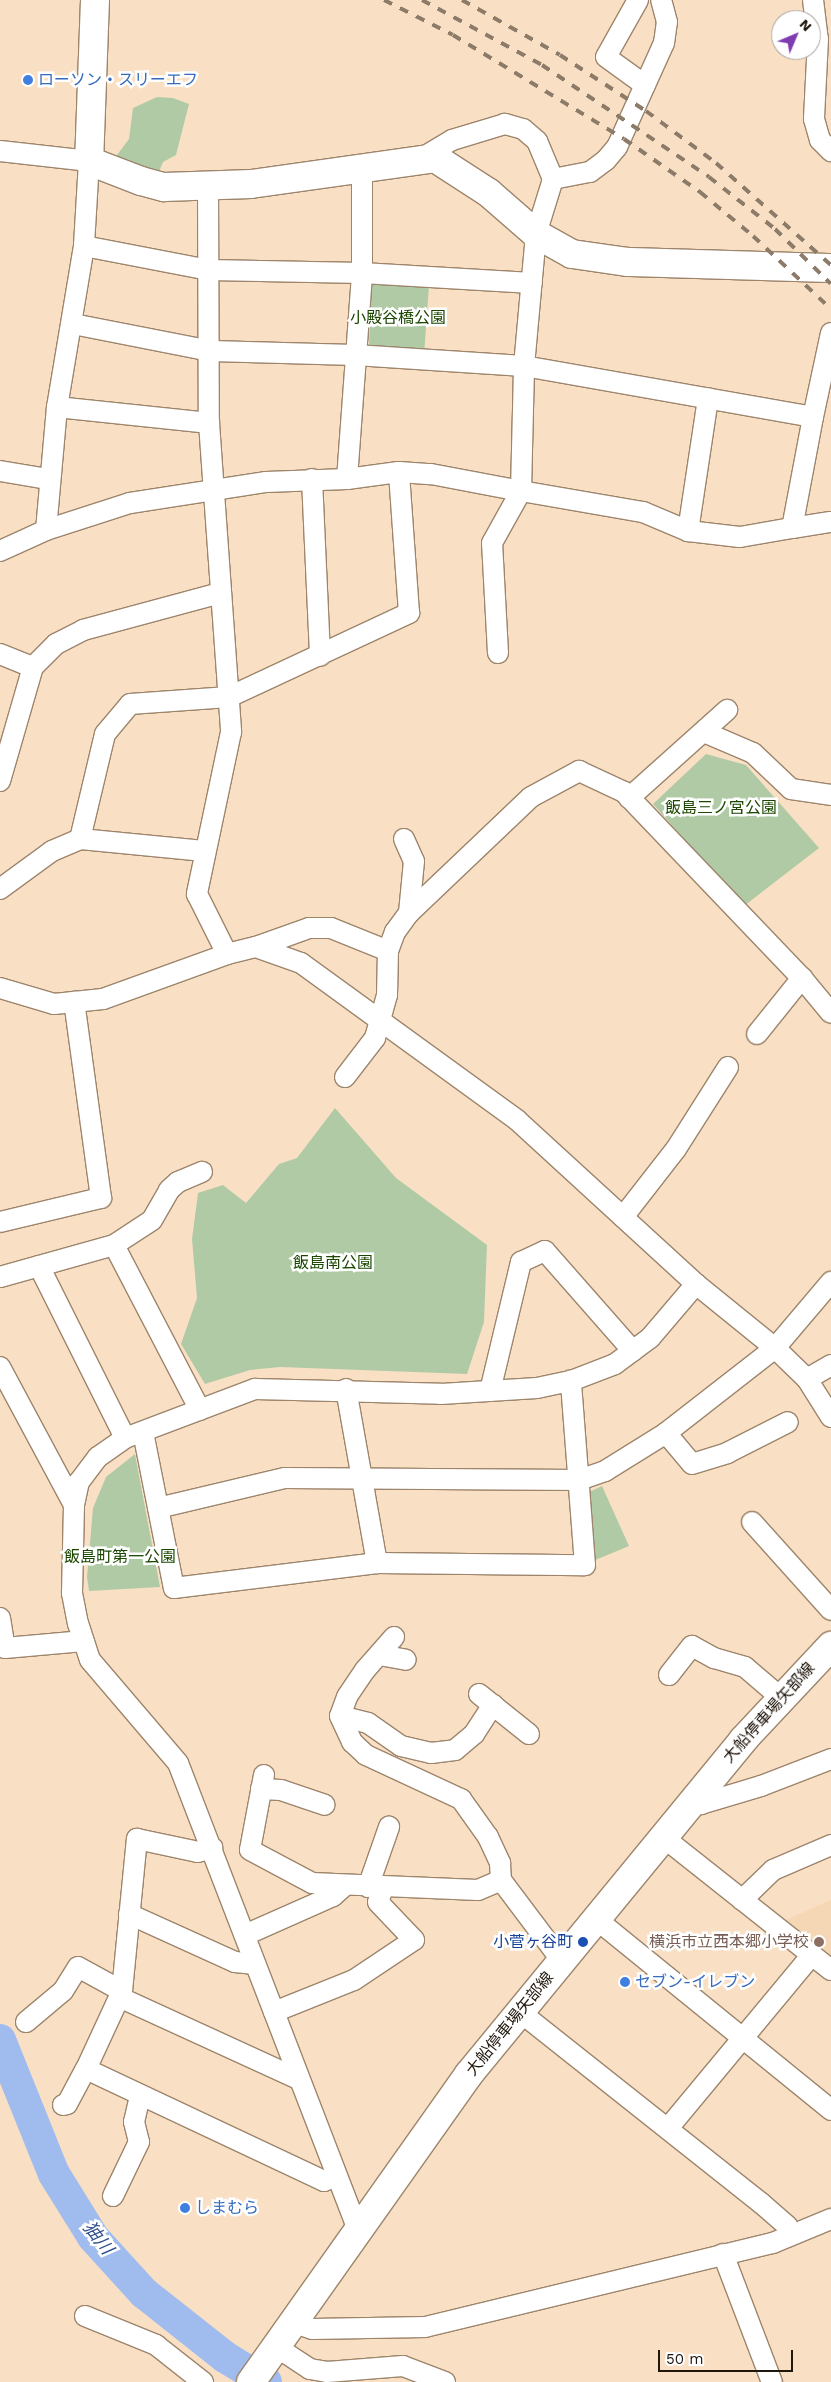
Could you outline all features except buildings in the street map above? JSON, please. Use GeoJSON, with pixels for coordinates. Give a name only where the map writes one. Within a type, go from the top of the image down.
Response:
{"type":"FeatureCollection","features":[{"type":"Feature","properties":{"kind":"street"},"geometry":{"type":"LineString","coordinates":[[46,530],[48,479],[57,407],[73,324],[84,246],[95,0]]}},
{"type":"Feature","properties":{"kind":"street"},"geometry":{"type":"LineString","coordinates":[[638,0],[606,57],[645,85]]}},
{"type":"Feature","properties":{"kind":"street"},"geometry":{"type":"LineString","coordinates":[[553,179],[590,172],[606,160],[617,147],[664,43],[667,22],[661,0]]}},
{"type":"Feature","properties":{"kind":"street"},"geometry":{"type":"LineString","coordinates":[[813,0],[818,39],[814,119],[820,140],[831,151]]}},
{"type":"Feature","properties":{"kind":"street"},"geometry":{"type":"LineString","coordinates":[[420,159],[452,140],[505,124],[522,129],[537,141],[553,179],[536,234],[524,366],[521,490],[492,543],[498,653]]}},
{"type":"Feature","properties":{"kind":"street"},"geometry":{"type":"LineString","coordinates":[[0,151],[89,161],[164,187],[251,184],[362,170],[435,158],[452,167],[490,194],[536,234],[572,254],[628,262],[831,268]]}},
{"type":"Feature","properties":{"kind":"street"},"geometry":{"type":"LineString","coordinates":[[347,479],[362,273],[362,170]]}},
{"type":"Feature","properties":{"kind":"street"},"geometry":{"type":"LineString","coordinates":[[208,184],[211,351],[209,424],[231,732],[224,774],[204,851],[197,894],[227,954]]}},
{"type":"Feature","properties":{"kind":"street"},"geometry":{"type":"LineString","coordinates":[[84,246],[209,270],[362,273],[532,283]]}},
{"type":"Feature","properties":{"kind":"street"},"geometry":{"type":"LineString","coordinates":[[73,324],[211,351],[355,355],[524,366],[814,417]]}},
{"type":"Feature","properties":{"kind":"street"},"geometry":{"type":"LineString","coordinates":[[792,528],[831,333]]}},
{"type":"Feature","properties":{"kind":"street"},"geometry":{"type":"LineString","coordinates":[[688,531],[708,399]]}},
{"type":"Feature","properties":{"kind":"street"},"geometry":{"type":"LineString","coordinates":[[57,407],[209,424]]}},
{"type":"Feature","properties":{"kind":"street"},"geometry":{"type":"LineString","coordinates":[[0,471],[48,479]]}},
{"type":"Feature","properties":{"kind":"street"},"geometry":{"type":"LineString","coordinates":[[80,839],[105,734],[118,715],[130,704],[229,698],[409,612],[399,472]]}},
{"type":"Feature","properties":{"kind":"street"},"geometry":{"type":"LineString","coordinates":[[0,551],[46,530],[130,503],[266,482],[347,479],[399,472],[431,474],[643,512],[688,531],[740,537],[831,522]]}},
{"type":"Feature","properties":{"kind":"street"},"geometry":{"type":"LineString","coordinates":[[312,479],[320,656]]}},
{"type":"Feature","properties":{"kind":"street"},"geometry":{"type":"LineString","coordinates":[[0,781],[32,667],[56,644],[83,630],[220,593]]}},
{"type":"Feature","properties":{"kind":"street"},"geometry":{"type":"LineString","coordinates":[[0,654],[32,667]]}},
{"type":"Feature","properties":{"kind":"street"},"geometry":{"type":"LineString","coordinates":[[629,798],[727,710]]}},
{"type":"Feature","properties":{"kind":"street"},"geometry":{"type":"LineString","coordinates":[[704,732],[753,753],[791,789],[831,795]]}},
{"type":"Feature","properties":{"kind":"street"},"geometry":{"type":"LineString","coordinates":[[345,1077],[376,1038],[387,995],[388,952],[395,932],[409,913],[531,797],[579,771],[624,792],[802,978],[831,1013]]}},
{"type":"Feature","properties":{"kind":"street"},"geometry":{"type":"LineString","coordinates":[[1,885],[52,851],[80,839],[204,851]]}},
{"type":"Feature","properties":{"kind":"street"},"geometry":{"type":"LineString","coordinates":[[404,839],[414,861],[409,913]]}},
{"type":"Feature","properties":{"kind":"street"},"geometry":{"type":"LineString","coordinates":[[0,988],[54,1004],[103,999],[227,954],[256,948],[309,928],[331,928],[388,952]]}},
{"type":"Feature","properties":{"kind":"street"},"geometry":{"type":"LineString","coordinates":[[256,948],[301,963],[517,1120],[696,1284],[775,1348],[807,1379],[831,1417]]}},
{"type":"Feature","properties":{"kind":"street"},"geometry":{"type":"LineString","coordinates":[[757,1034],[802,978]]}},
{"type":"Feature","properties":{"kind":"street"},"geometry":{"type":"LineString","coordinates":[[0,1222],[101,1198],[74,1002]]}},
{"type":"Feature","properties":{"kind":"street"},"geometry":{"type":"LineString","coordinates":[[623,1217],[676,1149],[728,1067]]}},
{"type":"Feature","properties":{"kind":"street"},"geometry":{"type":"LineString","coordinates":[[0,1276],[114,1245],[152,1220],[169,1190],[178,1182],[202,1172]]}},
{"type":"Feature","properties":{"kind":"street"},"geometry":{"type":"LineString","coordinates":[[114,1245],[200,1410]]}},
{"type":"Feature","properties":{"kind":"street"},"geometry":{"type":"LineString","coordinates":[[490,1391],[521,1262],[545,1251],[633,1351]]}},
{"type":"Feature","properties":{"kind":"street"},"geometry":{"type":"LineString","coordinates":[[39,1266],[134,1435],[158,1508],[174,1588],[377,1563],[585,1565],[571,1381]]}},
{"type":"Feature","properties":{"kind":"street"},"geometry":{"type":"LineString","coordinates":[[158,1508],[285,1478],[578,1480],[605,1471],[666,1433],[775,1348],[831,1282]]}},
{"type":"Feature","properties":{"kind":"street"},"geometry":{"type":"LineString","coordinates":[[358,2230],[298,2079],[212,1848],[178,1763],[101,1676],[84,1641],[72,1593],[74,1505],[79,1482],[87,1469],[110,1448],[134,1435],[254,1388],[346,1389],[441,1394],[490,1391],[571,1381],[615,1364],[650,1338],[696,1284]]}},
{"type":"Feature","properties":{"kind":"street"},"geometry":{"type":"LineString","coordinates":[[807,1379],[831,1365]]}},
{"type":"Feature","properties":{"kind":"street"},"geometry":{"type":"LineString","coordinates":[[0,1367],[7,1398],[74,1505]]}},
{"type":"Feature","properties":{"kind":"street"},"geometry":{"type":"LineString","coordinates":[[346,1389],[377,1563]]}},
{"type":"Feature","properties":{"kind":"street"},"geometry":{"type":"LineString","coordinates":[[666,1433],[692,1464],[727,1453],[788,1422]]}},
{"type":"Feature","properties":{"kind":"street"},"geometry":{"type":"LineString","coordinates":[[752,1522],[831,1610]]}},
{"type":"Feature","properties":{"kind":"street"},"geometry":{"type":"LineString","coordinates":[[0,1618],[5,1648],[84,1641]]}},
{"type":"Feature","properties":{"kind":"street"},"geometry":{"type":"LineString","coordinates":[[394,1637],[347,1697],[340,1716],[352,1742],[366,1755],[461,1799],[488,1837],[500,1863],[500,1880],[562,1961]]}},
{"type":"Feature","properties":{"kind":"street"},"geometry":{"type":"LineString","coordinates":[[669,1675],[692,1646],[714,1658],[745,1667],[780,1697]]}},
{"type":"Feature","properties":{"kind":"street","name":"大船停車場矢部線"},"geometry":{"type":"LineString","coordinates":[[251,2382],[469,2074],[780,1697],[831,1646]]}},
{"type":"Feature","properties":{"kind":"street"},"geometry":{"type":"LineString","coordinates":[[379,1654],[406,1660]]}},
{"type":"Feature","properties":{"kind":"street"},"geometry":{"type":"LineString","coordinates":[[340,1716],[368,1723],[400,1746],[431,1753],[455,1750],[474,1734],[486,1700],[529,1734]]}},
{"type":"Feature","properties":{"kind":"street"},"geometry":{"type":"LineString","coordinates":[[693,1802],[701,1804],[761,1786],[831,1759]]}},
{"type":"Feature","properties":{"kind":"street"},"geometry":{"type":"LineString","coordinates":[[325,1805],[262,1782],[250,1850],[312,1884],[376,1888],[478,1890],[500,1880]]}},
{"type":"Feature","properties":{"kind":"street"},"geometry":{"type":"LineString","coordinates":[[274,2012],[354,1980],[414,1940],[378,1902],[376,1888],[389,1827]]}},
{"type":"Feature","properties":{"kind":"street"},"geometry":{"type":"LineString","coordinates":[[663,1837],[831,1970]]}},
{"type":"Feature","properties":{"kind":"street"},"geometry":{"type":"LineString","coordinates":[[64,2105],[67,2104],[86,2069],[120,1994],[137,1839],[198,1852],[212,1848]]}},
{"type":"Feature","properties":{"kind":"street"},"geometry":{"type":"LineString","coordinates":[[742,1900],[773,1870],[831,1845]]}},
{"type":"Feature","properties":{"kind":"street"},"geometry":{"type":"LineString","coordinates":[[245,1935],[333,1896],[344,1886]]}},
{"type":"Feature","properties":{"kind":"street"},"geometry":{"type":"LineString","coordinates":[[129,1914],[235,1962],[255,1964]]}},
{"type":"Feature","properties":{"kind":"street"},"geometry":{"type":"LineString","coordinates":[[596,1919],[831,2110]]}},
{"type":"Feature","properties":{"kind":"street"},"geometry":{"type":"LineString","coordinates":[[669,2127],[812,1955]]}},
{"type":"Feature","properties":{"kind":"street"},"geometry":{"type":"LineString","coordinates":[[26,2022],[63,1991],[78,1967],[120,1994],[298,2079]]}},
{"type":"Feature","properties":{"kind":"street"},"geometry":{"type":"LineString","coordinates":[[520,2012],[669,2127],[761,2203],[787,2226],[790,2236]]}},
{"type":"Feature","properties":{"kind":"street"},"geometry":{"type":"LineString","coordinates":[[86,2069],[324,2181],[336,2176]]}},
{"type":"Feature","properties":{"kind":"street"},"geometry":{"type":"LineString","coordinates":[[113,2196],[139,2142],[134,2122],[140,2096]]}},
{"type":"Feature","properties":{"kind":"street"},"geometry":{"type":"LineString","coordinates":[[292,2322],[312,2329],[426,2327],[723,2254],[790,2236],[831,2219]]}},
{"type":"Feature","properties":{"kind":"street"},"geometry":{"type":"LineString","coordinates":[[723,2254],[772,2382]]}},
{"type":"Feature","properties":{"kind":"street"},"geometry":{"type":"LineString","coordinates":[[85,2316],[156,2344],[203,2382]]}},
{"type":"Feature","properties":{"kind":"street"},"geometry":{"type":"LineString","coordinates":[[273,2350],[310,2369],[327,2372],[403,2366],[445,2382]]}},
{"type":"Feature","properties":{"kind":"shaded area","name":"横浜市立西本郷小学校"},"geometry":{"type":"Polygon","coordinates":[[[831,1900],[831,1962],[781,1922],[831,1900]]]}},
{"type":"Feature","properties":{"kind":"green space"},"geometry":{"type":"Polygon","coordinates":[[[157,97],[173,98],[189,104],[176,155],[163,162],[158,174],[114,159],[129,139],[133,108],[157,97]]]}},
{"type":"Feature","properties":{"kind":"green space","name":"小殿谷橋公園"},"geometry":{"type":"Polygon","coordinates":[[[371,282],[429,286],[424,355],[369,349],[371,282]]]}},
{"type":"Feature","properties":{"kind":"green space","name":"飯島三ノ宮公園"},"geometry":{"type":"Polygon","coordinates":[[[706,754],[746,765],[819,848],[744,906],[653,804],[706,754]]]}},
{"type":"Feature","properties":{"kind":"green space","name":"飯島南公園"},"geometry":{"type":"Polygon","coordinates":[[[335,1108],[396,1178],[487,1245],[484,1322],[467,1374],[280,1367],[250,1370],[205,1384],[181,1344],[197,1298],[192,1239],[198,1193],[223,1185],[246,1203],[279,1164],[297,1158],[335,1108]]]}},
{"type":"Feature","properties":{"kind":"green space","name":"飯島町第一公園"},"geometry":{"type":"Polygon","coordinates":[[[135,1454],[160,1587],[89,1591],[87,1577],[93,1508],[106,1477],[135,1454]]]}},
{"type":"Feature","properties":{"kind":"green space"},"geometry":{"type":"Polygon","coordinates":[[[602,1486],[629,1546],[593,1561],[589,1492],[602,1486]]]}},
{"type":"Feature","properties":{"kind":"waterway","name":"㹨川"},"geometry":{"type":"LineString","coordinates":[[0,2040],[54,2174],[93,2237],[144,2293],[225,2357],[266,2382]]}},
{"type":"Feature","properties":{"kind":"railway"},"geometry":{"type":"LineString","coordinates":[[384,0],[453,35],[624,139],[700,192],[753,236],[831,309]]}},
{"type":"Feature","properties":{"kind":"railway"},"geometry":{"type":"LineString","coordinates":[[422,0],[542,65],[709,177],[775,229],[831,284]]}},
{"type":"Feature","properties":{"kind":"railway"},"geometry":{"type":"LineString","coordinates":[[462,0],[560,55],[646,111],[716,163],[831,265]]}},
{"type":"Feature","properties":{"kind":"place","name":"ローソン・スリーエフ"},"geometry":{"type":"Point","coordinates":[28,80]}},
{"type":"Feature","properties":{"kind":"place","name":"小菅ヶ谷町"},"geometry":{"type":"Point","coordinates":[583,1942]}},
{"type":"Feature","properties":{"kind":"place","name":"横浜市立西本郷小学校"},"geometry":{"type":"Point","coordinates":[819,1942]}},
{"type":"Feature","properties":{"kind":"place","name":"セブン-イレブン"},"geometry":{"type":"Point","coordinates":[625,1982]}},
{"type":"Feature","properties":{"kind":"place","name":"しまむら"},"geometry":{"type":"Point","coordinates":[185,2208]}}]}
